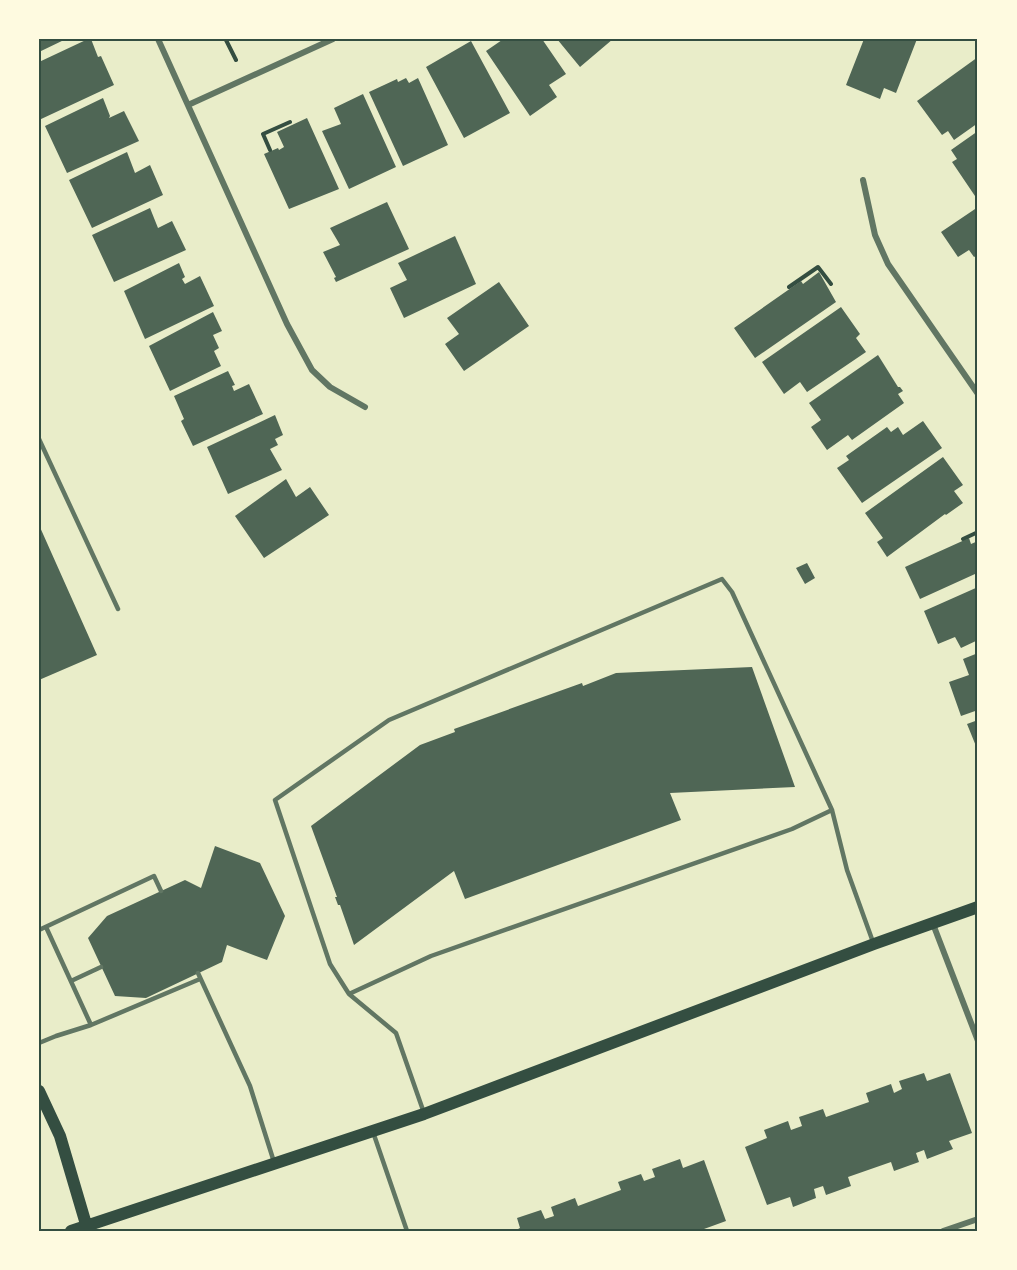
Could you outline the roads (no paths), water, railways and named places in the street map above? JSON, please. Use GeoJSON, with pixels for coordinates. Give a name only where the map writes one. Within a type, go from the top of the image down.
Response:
{"type":"FeatureCollection","features":[{"type":"Feature","properties":{"kind":"main road"},"geometry":{"type":"LineString","coordinates":[[71,1231],[88,1228],[374,1132],[978,907]]}},
{"type":"Feature","properties":{"kind":"main road"},"geometry":{"type":"LineString","coordinates":[[39,1091],[60,1136],[88,1228]]}},
{"type":"Feature","properties":{"kind":"street"},"geometry":{"type":"LineString","coordinates":[[158,39],[286,324],[312,370],[330,387],[365,407]]}},
{"type":"Feature","properties":{"kind":"street"},"geometry":{"type":"LineString","coordinates":[[188,105],[333,39]]}},
{"type":"Feature","properties":{"kind":"street"},"geometry":{"type":"LineString","coordinates":[[863,180],[875,235],[888,264],[978,394]]}},
{"type":"Feature","properties":{"kind":"street"},"geometry":{"type":"LineString","coordinates":[[933,924],[978,1041]]}},
{"type":"Feature","properties":{"kind":"street"},"geometry":{"type":"LineString","coordinates":[[944,1231],[978,1219]]}},
{"type":"Feature","properties":{"kind":"lane"},"geometry":{"type":"LineString","coordinates":[[39,439],[118,609]]}},
{"type":"Feature","properties":{"kind":"lane"},"geometry":{"type":"LineString","coordinates":[[424,1114],[396,1033],[349,994],[330,964],[275,800],[389,720],[722,579],[732,592],[832,810],[848,870],[874,944]]}},
{"type":"Feature","properties":{"kind":"lane"},"geometry":{"type":"LineString","coordinates":[[349,994],[431,956],[792,828],[832,810]]}},
{"type":"Feature","properties":{"kind":"lane"},"geometry":{"type":"LineString","coordinates":[[39,930],[154,876],[160,891]]}},
{"type":"Feature","properties":{"kind":"lane"},"geometry":{"type":"LineString","coordinates":[[46,927],[91,1025]]}},
{"type":"Feature","properties":{"kind":"lane"},"geometry":{"type":"LineString","coordinates":[[70,981],[101,967]]}},
{"type":"Feature","properties":{"kind":"lane"},"geometry":{"type":"LineString","coordinates":[[39,1043],[91,1025],[199,976],[250,1086],[274,1165]]}},
{"type":"Feature","properties":{"kind":"lane"},"geometry":{"type":"LineString","coordinates":[[374,1132],[407,1231]]}}]}
